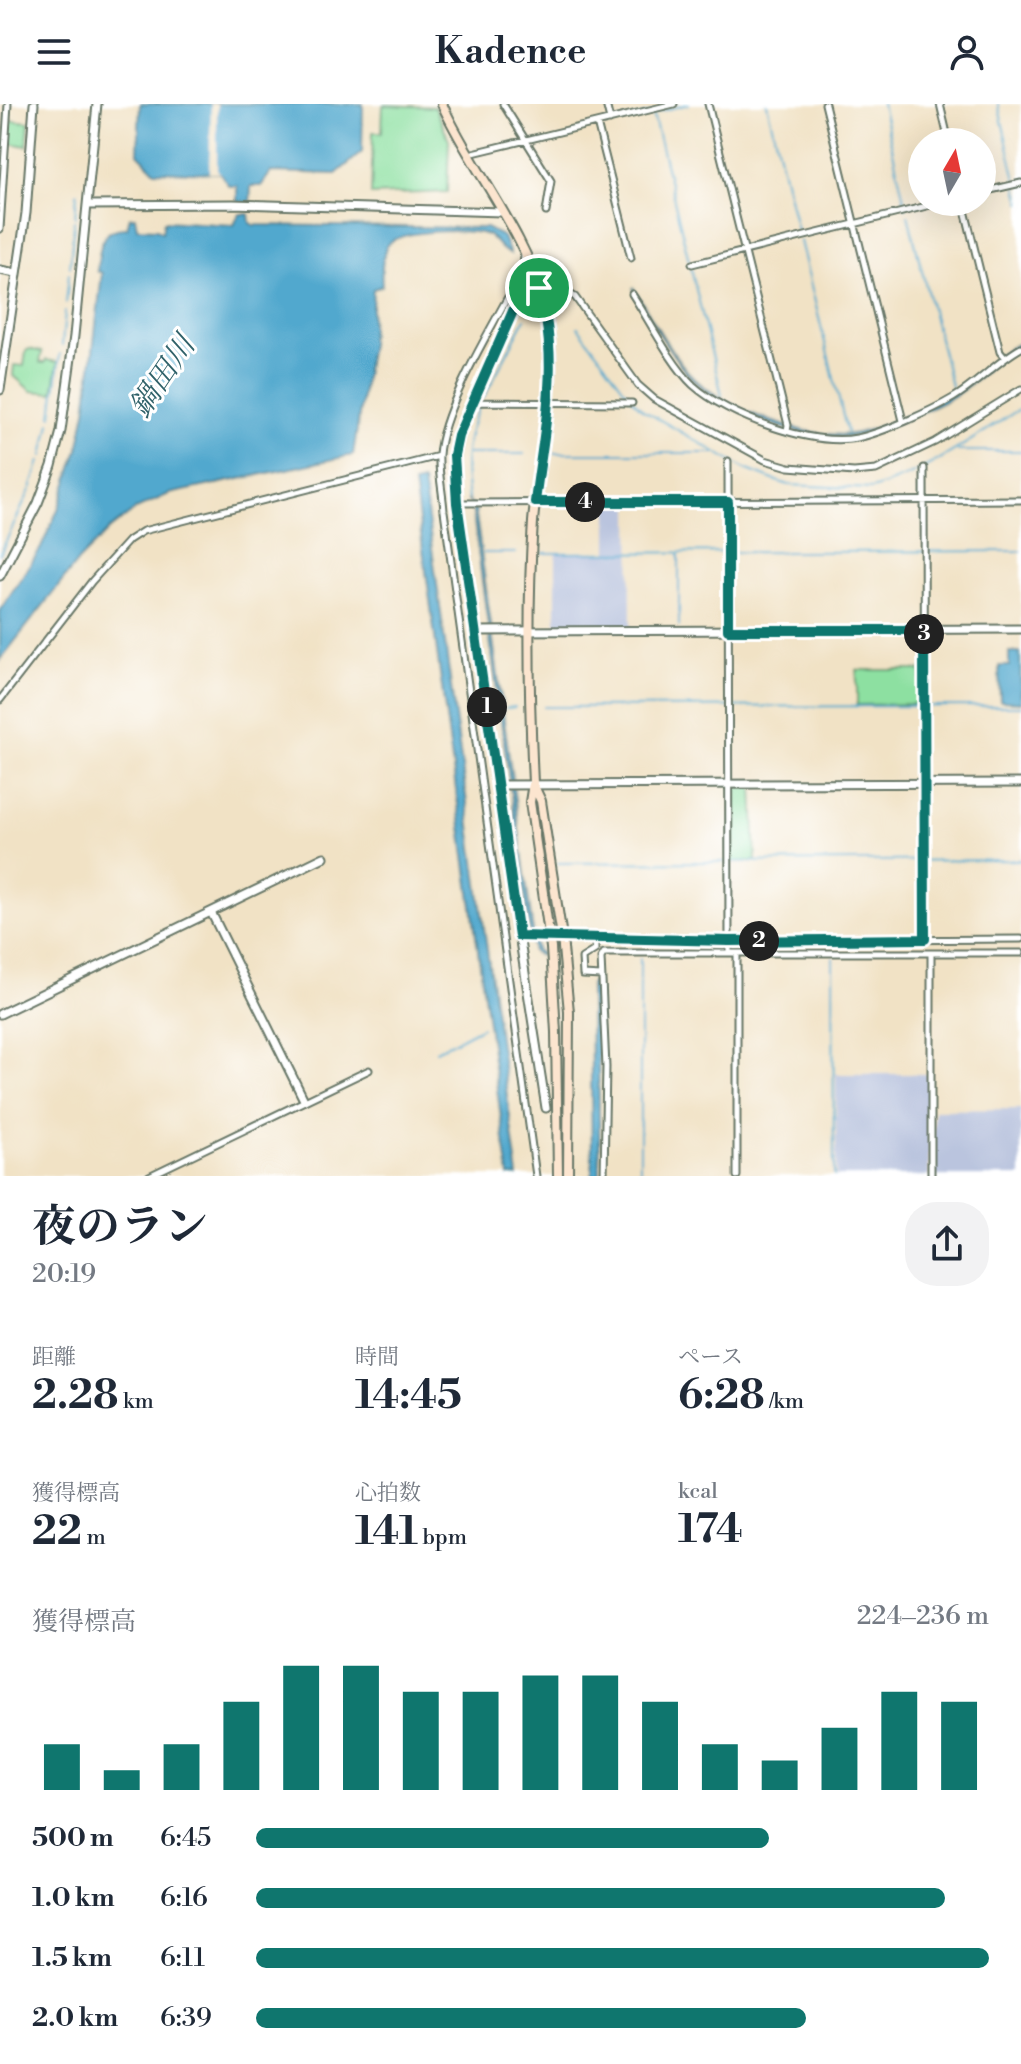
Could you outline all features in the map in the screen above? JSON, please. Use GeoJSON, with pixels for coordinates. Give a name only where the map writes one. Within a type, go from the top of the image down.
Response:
{"type":"FeatureCollection","features":[{"type":"Feature","properties":{"kind":"main road"},"geometry":{"type":"LineString","coordinates":[[442,104],[524,250],[539,288],[552,357],[535,502],[529,630],[533,783],[530,802],[550,937],[556,1032],[558,1176]]}},
{"type":"Feature","properties":{"kind":"main road"},"geometry":{"type":"LineString","coordinates":[[533,783],[541,801],[562,937],[569,1012],[568,1176]]}},
{"type":"Feature","properties":{"kind":"street"},"geometry":{"type":"LineString","coordinates":[[0,229],[8,104]]}},
{"type":"Feature","properties":{"kind":"street"},"geometry":{"type":"LineString","coordinates":[[0,390],[26,213],[34,104]]}},
{"type":"Feature","properties":{"kind":"street"},"geometry":{"type":"LineString","coordinates":[[0,576],[38,503],[61,431],[74,336],[97,104]]}},
{"type":"Feature","properties":{"kind":"street"},"geometry":{"type":"LineString","coordinates":[[503,104],[551,181],[546,212]]}},
{"type":"Feature","properties":{"kind":"street"},"geometry":{"type":"LineString","coordinates":[[606,104],[610,120]]}},
{"type":"Feature","properties":{"kind":"street"},"geometry":{"type":"LineString","coordinates":[[468,154],[674,104]]}},
{"type":"Feature","properties":{"kind":"street"},"geometry":{"type":"LineString","coordinates":[[708,104],[788,428]]}},
{"type":"Feature","properties":{"kind":"street"},"geometry":{"type":"LineString","coordinates":[[825,104],[902,418]]}},
{"type":"Feature","properties":{"kind":"street"},"geometry":{"type":"LineString","coordinates":[[940,104],[946,128]]}},
{"type":"Feature","properties":{"kind":"street"},"geometry":{"type":"LineString","coordinates":[[597,123],[631,258]]}},
{"type":"Feature","properties":{"kind":"street"},"geometry":{"type":"LineString","coordinates":[[996,189],[1021,183]]}},
{"type":"Feature","properties":{"kind":"street"},"geometry":{"type":"LineString","coordinates":[[87,205],[233,204],[502,212]]}},
{"type":"Feature","properties":{"kind":"street"},"geometry":{"type":"LineString","coordinates":[[692,264],[908,211]]}},
{"type":"Feature","properties":{"kind":"street"},"geometry":{"type":"LineString","coordinates":[[967,216],[1003,356]]}},
{"type":"Feature","properties":{"kind":"street"},"geometry":{"type":"LineString","coordinates":[[524,250],[519,276],[456,399],[439,456],[536,1176]]}},
{"type":"Feature","properties":{"kind":"street"},"geometry":{"type":"LineString","coordinates":[[0,270],[16,273]]}},
{"type":"Feature","properties":{"kind":"street"},"geometry":{"type":"LineString","coordinates":[[534,273],[528,277],[472,402],[454,455],[457,503],[480,631],[513,896],[523,936],[546,1108]]}},
{"type":"Feature","properties":{"kind":"street"},"geometry":{"type":"LineString","coordinates":[[539,288],[560,288],[575,297],[638,385],[654,399],[765,460],[789,467],[876,470],[935,442],[1021,389]]}},
{"type":"Feature","properties":{"kind":"street"},"geometry":{"type":"LineString","coordinates":[[632,294],[693,384],[730,409],[788,428],[840,440],[867,435],[951,400],[1003,356],[1021,348]]}},
{"type":"Feature","properties":{"kind":"street"},"geometry":{"type":"LineString","coordinates":[[472,402],[632,403]]}},
{"type":"Feature","properties":{"kind":"street"},"geometry":{"type":"LineString","coordinates":[[0,700],[92,581],[129,540],[143,531],[439,456]]}},
{"type":"Feature","properties":{"kind":"street"},"geometry":{"type":"LineString","coordinates":[[728,461],[729,953]]}},
{"type":"Feature","properties":{"kind":"street"},"geometry":{"type":"LineString","coordinates":[[924,468],[925,939]]}},
{"type":"Feature","properties":{"kind":"street"},"geometry":{"type":"LineString","coordinates":[[457,503],[1021,500]]}},
{"type":"Feature","properties":{"kind":"street"},"geometry":{"type":"LineString","coordinates":[[480,631],[1021,629]]}},
{"type":"Feature","properties":{"kind":"street"},"geometry":{"type":"LineString","coordinates":[[498,785],[1021,783]]}},
{"type":"Feature","properties":{"kind":"street"},"geometry":{"type":"LineString","coordinates":[[0,1014],[324,857]]}},
{"type":"Feature","properties":{"kind":"street"},"geometry":{"type":"LineString","coordinates":[[211,912],[304,1100]]}},
{"type":"Feature","properties":{"kind":"street"},"geometry":{"type":"LineString","coordinates":[[523,936],[729,941],[1021,939]]}},
{"type":"Feature","properties":{"kind":"street"},"geometry":{"type":"LineString","coordinates":[[595,939],[595,950],[582,958],[581,966],[583,975],[601,976]]}},
{"type":"Feature","properties":{"kind":"street"},"geometry":{"type":"LineString","coordinates":[[604,1176],[606,1067],[601,976],[604,953],[1021,953]]}},
{"type":"Feature","properties":{"kind":"street"},"geometry":{"type":"LineString","coordinates":[[737,954],[737,1176]]}},
{"type":"Feature","properties":{"kind":"street"},"geometry":{"type":"LineString","coordinates":[[931,954],[931,1176]]}},
{"type":"Feature","properties":{"kind":"street"},"geometry":{"type":"LineString","coordinates":[[149,1176],[369,1070]]}},
{"type":"Feature","properties":{"kind":"shaded area"},"geometry":{"type":"Polygon","coordinates":[[[608,505],[630,505],[631,627],[556,627],[556,554],[608,552],[608,505]]]}},
{"type":"Feature","properties":{"kind":"shaded area"},"geometry":{"type":"Polygon","coordinates":[[[836,1074],[929,1074],[929,1176],[836,1176],[836,1074]]]}},
{"type":"Feature","properties":{"kind":"shaded area"},"geometry":{"type":"Polygon","coordinates":[[[1021,1109],[1021,1176],[934,1176],[934,1110],[1021,1109]]]}},
{"type":"Feature","properties":{"kind":"green space"},"geometry":{"type":"Polygon","coordinates":[[[383,105],[435,107],[449,140],[447,192],[371,195],[373,132],[382,132],[383,105]]]}},
{"type":"Feature","properties":{"kind":"green space"},"geometry":{"type":"Polygon","coordinates":[[[8,120],[29,122],[27,146],[7,143],[8,120]]]}},
{"type":"Feature","properties":{"kind":"green space"},"geometry":{"type":"Polygon","coordinates":[[[29,349],[42,352],[40,363],[46,360],[58,362],[53,393],[31,391],[13,375],[14,365],[24,366],[29,349]]]}},
{"type":"Feature","properties":{"kind":"green space"},"geometry":{"type":"Polygon","coordinates":[[[857,670],[921,670],[922,704],[857,705],[857,670]]]}},
{"type":"Feature","properties":{"kind":"green space"},"geometry":{"type":"Polygon","coordinates":[[[733,787],[753,787],[756,861],[731,862],[733,787]]]}},
{"type":"Feature","properties":{"kind":"water"},"geometry":{"type":"Polygon","coordinates":[[[140,104],[363,104],[362,152],[336,174],[271,172],[261,186],[251,186],[250,204],[237,204],[237,186],[229,186],[220,173],[155,171],[138,153],[140,104]]]}},
{"type":"Feature","properties":{"kind":"water","name":"鍋田川"},"geometry":{"type":"Polygon","coordinates":[[[239,214],[249,214],[250,223],[254,225],[486,228],[503,237],[510,254],[487,235],[466,231],[420,233],[395,239],[388,244],[383,258],[382,286],[373,289],[370,344],[353,455],[169,494],[136,509],[110,529],[79,560],[0,660],[0,610],[41,548],[78,450],[86,411],[102,273],[97,271],[99,255],[106,235],[127,228],[130,217],[135,217],[137,228],[162,232],[164,221],[234,225],[239,214]]]}},
{"type":"Feature","properties":{"kind":"water"},"geometry":{"type":"Polygon","coordinates":[[[633,287],[678,359],[708,390],[771,421],[818,433],[857,433],[903,417],[957,390],[1001,354],[1021,343],[1021,346],[957,394],[926,410],[867,433],[847,437],[825,436],[800,432],[750,416],[707,392],[678,362],[633,287]]]}},
{"type":"Feature","properties":{"kind":"water"},"geometry":{"type":"Polygon","coordinates":[[[423,482],[518,1176],[509,1176],[414,484],[423,482]]]}},
{"type":"Feature","properties":{"kind":"water"},"geometry":{"type":"Polygon","coordinates":[[[467,499],[475,508],[532,925],[536,950],[542,954],[540,956],[533,952],[530,934],[472,507],[467,499]]]}},
{"type":"Feature","properties":{"kind":"water"},"geometry":{"type":"Polygon","coordinates":[[[1009,652],[1020,652],[1021,702],[1000,701],[999,666],[1009,666],[1009,652]]]}},
{"type":"Feature","properties":{"kind":"water"},"geometry":{"type":"Polygon","coordinates":[[[592,981],[597,986],[600,1176],[592,1176],[592,981]]]}},
{"type":"Feature","properties":{"kind":"pier"},"geometry":{"type":"Polygon","coordinates":[[[211,104],[217,104],[217,169],[220,173],[209,173],[211,104]]]}},
{"type":"Feature","properties":{"kind":"waterway"},"geometry":{"type":"LineString","coordinates":[[604,125],[689,104]]}},
{"type":"Feature","properties":{"kind":"waterway"},"geometry":{"type":"LineString","coordinates":[[767,104],[798,235]]}},
{"type":"Feature","properties":{"kind":"waterway"},"geometry":{"type":"LineString","coordinates":[[882,104],[906,208]]}},
{"type":"Feature","properties":{"kind":"waterway"},"geometry":{"type":"LineString","coordinates":[[998,104],[1016,180]]}},
{"type":"Feature","properties":{"kind":"waterway"},"geometry":{"type":"LineString","coordinates":[[653,114],[689,261]]}},
{"type":"Feature","properties":{"kind":"waterway"},"geometry":{"type":"LineString","coordinates":[[1017,187],[1021,203]]}},
{"type":"Feature","properties":{"kind":"waterway"},"geometry":{"type":"LineString","coordinates":[[75,217],[77,193]]}},
{"type":"Feature","properties":{"kind":"waterway"},"geometry":{"type":"LineString","coordinates":[[908,216],[952,390]]}},
{"type":"Feature","properties":{"kind":"waterway"},"geometry":{"type":"LineString","coordinates":[[70,267],[74,221]]}},
{"type":"Feature","properties":{"kind":"waterway"},"geometry":{"type":"LineString","coordinates":[[800,241],[847,432]]}},
{"type":"Feature","properties":{"kind":"waterway"},"geometry":{"type":"LineString","coordinates":[[691,269],[722,395]]}},
{"type":"Feature","properties":{"kind":"waterway"},"geometry":{"type":"LineString","coordinates":[[66,303],[69,273]]}},
{"type":"Feature","properties":{"kind":"waterway"},"geometry":{"type":"LineString","coordinates":[[62,345],[65,312]]}},
{"type":"Feature","properties":{"kind":"waterway"},"geometry":{"type":"LineString","coordinates":[[483,399],[525,319]]}},
{"type":"Feature","properties":{"kind":"waterway"},"geometry":{"type":"LineString","coordinates":[[578,327],[643,410],[745,469],[789,485],[872,489],[930,464],[1021,408]]}},
{"type":"Feature","properties":{"kind":"waterway"},"geometry":{"type":"LineString","coordinates":[[52,416],[60,354]]}},
{"type":"Feature","properties":{"kind":"waterway"},"geometry":{"type":"LineString","coordinates":[[468,499],[466,452],[479,407]]}},
{"type":"Feature","properties":{"kind":"waterway"},"geometry":{"type":"LineString","coordinates":[[43,456],[50,423]]}},
{"type":"Feature","properties":{"kind":"waterway"},"geometry":{"type":"LineString","coordinates":[[958,451],[1021,451]]}},
{"type":"Feature","properties":{"kind":"waterway"},"geometry":{"type":"LineString","coordinates":[[551,453],[715,453]]}},
{"type":"Feature","properties":{"kind":"waterway"},"geometry":{"type":"LineString","coordinates":[[466,454],[524,454]]}},
{"type":"Feature","properties":{"kind":"waterway"},"geometry":{"type":"LineString","coordinates":[[0,554],[32,486],[40,461]]}},
{"type":"Feature","properties":{"kind":"waterway"},"geometry":{"type":"LineString","coordinates":[[543,553],[1021,551]]}},
{"type":"Feature","properties":{"kind":"waterway"},"geometry":{"type":"LineString","coordinates":[[484,553],[515,553]]}},
{"type":"Feature","properties":{"kind":"waterway"},"geometry":{"type":"LineString","coordinates":[[679,555],[679,626]]}},
{"type":"Feature","properties":{"kind":"waterway"},"geometry":{"type":"LineString","coordinates":[[544,707],[1021,706]]}},
{"type":"Feature","properties":{"kind":"waterway"},"geometry":{"type":"LineString","coordinates":[[506,708],[515,707]]}},
{"type":"Feature","properties":{"kind":"waterway"},"geometry":{"type":"LineString","coordinates":[[558,863],[1021,860]]}},
{"type":"Feature","properties":{"kind":"waterway"},"geometry":{"type":"LineString","coordinates":[[833,958],[834,1176]]}},
{"type":"Feature","properties":{"kind":"waterway"},"geometry":{"type":"LineString","coordinates":[[640,959],[640,1176]]}},
{"type":"Feature","properties":{"kind":"waterway"},"geometry":{"type":"LineString","coordinates":[[436,1051],[482,1027]]}},
{"type":"Feature","properties":{"kind":"route"},"geometry":{"type":"LineString","coordinates":[[534,273],[539,288],[552,357],[535,502],[728,502],[728,630],[924,630],[925,939],[729,941],[519,936],[457,503],[454,455],[472,402],[528,277],[534,273]]}}]}
